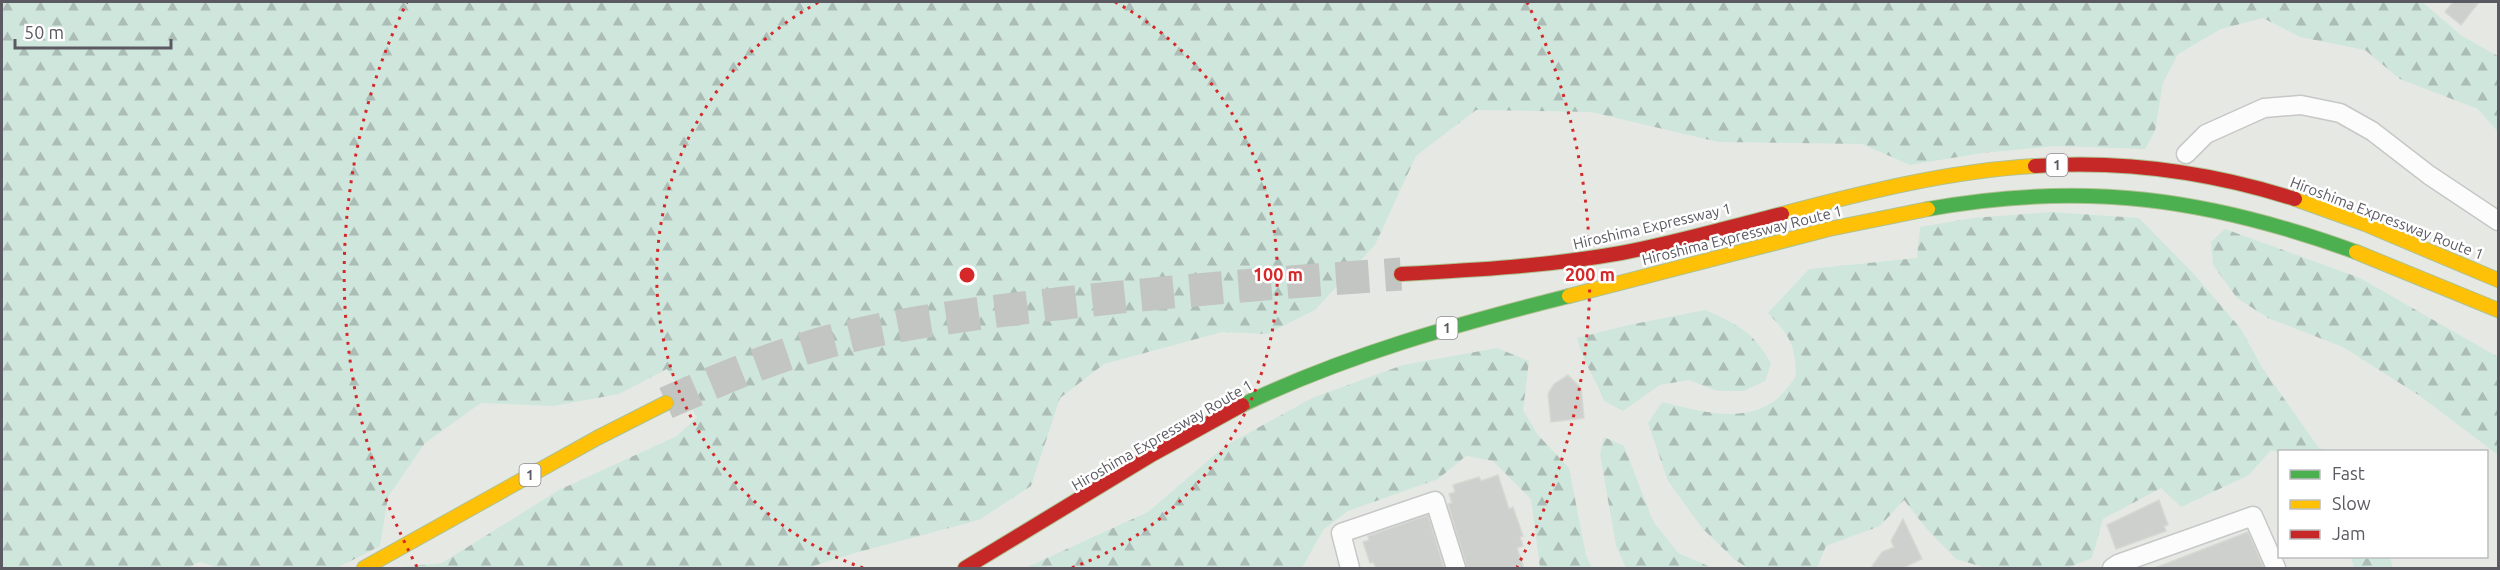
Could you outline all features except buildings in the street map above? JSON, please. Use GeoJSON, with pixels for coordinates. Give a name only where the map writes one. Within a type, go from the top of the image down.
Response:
{"type":"FeatureCollection","features":[{"type":"Feature","properties":{"kind":"highway","name":"Hiroshima Expressway Route 1"},"geometry":{"type":"LineString","coordinates":[[1872,190],[1975,172],[2029,166],[2133,165],[2188,172],[2242,183],[2344,216],[2499,280]]}},
{"type":"Feature","properties":{"kind":"highway","name":"Hiroshima Expressway 1"},"geometry":{"type":"LineString","coordinates":[[1401,274],[1510,268],[1610,255],[1872,190]]}},
{"type":"Feature","properties":{"kind":"highway","name":"Hiroshima Expressway Route 1"},"geometry":{"type":"LineString","coordinates":[[971,565],[1047,522],[1223,415],[1315,372],[1496,314],[1880,218],[1985,200],[2034,195],[2145,198],[2243,215],[2289,227],[2338,244],[2499,310]]}},
{"type":"Feature","properties":{"kind":"highway","name":"1"},"geometry":{"type":"LineString","coordinates":[[364,568],[597,438],[666,403]]}},
{"type":"Feature","properties":{"kind":"street"},"geometry":{"type":"LineString","coordinates":[[2186,154],[2206,134],[2264,108],[2301,105],[2340,113],[2372,130],[2429,175],[2499,221]]}},
{"type":"Feature","properties":{"kind":"street"},"geometry":{"type":"LineString","coordinates":[[1350,568],[1341,533],[1435,501],[1456,568]]}},
{"type":"Feature","properties":{"kind":"street"},"geometry":{"type":"LineString","coordinates":[[2112,568],[2253,516],[2276,568]]}},
{"type":"Feature","properties":{"kind":"green space"},"geometry":{"type":"Polygon","coordinates":[[[2,2],[2422,2],[2462,36],[2498,56],[2498,132],[2478,109],[2400,79],[2365,50],[2300,37],[2263,18],[2221,29],[2178,54],[2163,83],[2155,131],[2145,149],[2056,146],[1982,153],[1910,165],[1862,144],[1718,142],[1591,112],[1476,110],[1416,156],[1375,245],[1315,310],[1267,334],[1222,332],[1104,364],[1060,398],[1031,486],[979,520],[807,568],[390,568],[442,563],[559,490],[677,436],[697,417],[667,369],[619,394],[553,406],[481,403],[425,443],[388,497],[380,546],[337,568],[219,568],[200,562],[188,568],[2,568],[2,2]]]}},
{"type":"Feature","properties":{"kind":"green space"},"geometry":{"type":"Polygon","coordinates":[[[2051,212],[2139,218],[2192,272],[2241,329],[2263,369],[2319,448],[2327,450],[2278,450],[2278,453],[2271,450],[2249,475],[2181,507],[2161,488],[2103,519],[2092,558],[2067,568],[1986,568],[1956,559],[1926,528],[1904,500],[1880,526],[1826,546],[1817,568],[1748,568],[1735,560],[1703,529],[1668,481],[1648,423],[1662,402],[1722,414],[1737,414],[1766,406],[1779,397],[1796,376],[1790,341],[1768,313],[1809,269],[1917,258],[1920,227],[1973,218],[2051,212]]]}},
{"type":"Feature","properties":{"kind":"green space"},"geometry":{"type":"Polygon","coordinates":[[[2225,229],[2360,278],[2498,357],[2498,455],[2420,396],[2343,347],[2268,318],[2237,298],[2213,265],[2211,242],[2225,229]]]}},
{"type":"Feature","properties":{"kind":"green space"},"geometry":{"type":"Polygon","coordinates":[[[1705,310],[1744,330],[1757,343],[1771,363],[1765,381],[1744,391],[1717,391],[1689,380],[1660,385],[1623,411],[1604,401],[1577,338],[1705,310]]]}},
{"type":"Feature","properties":{"kind":"green space"},"geometry":{"type":"Polygon","coordinates":[[[1497,348],[1529,361],[1523,410],[1538,435],[1569,468],[1586,555],[1592,568],[1540,568],[1531,499],[1493,461],[1466,456],[1438,479],[1348,511],[1323,530],[1302,568],[1025,568],[1148,512],[1225,446],[1312,398],[1403,365],[1497,348]]]}},
{"type":"Feature","properties":{"kind":"green space"},"geometry":{"type":"Polygon","coordinates":[[[1604,437],[1624,446],[1653,521],[1678,553],[1713,568],[1626,568],[1616,546],[1600,454],[1604,437]]]}},
{"type":"Feature","properties":{"kind":"green space"},"geometry":{"type":"Polygon","coordinates":[[[2351,558],[2390,558],[2393,568],[2354,568],[2351,558]]]}},
{"type":"Feature","properties":{"kind":"tunnel"},"geometry":{"type":"LineString","coordinates":[[666,403],[745,370],[806,348],[855,335],[912,324],[1099,299],[1401,274]]}},
{"type":"Feature","properties":{"kind":"traffic: fast"},"geometry":{"type":"LineString","coordinates":[[1928,209],[2040,196],[2093,196],[2145,200],[2197,207],[2249,219],[2356,252]]}},
{"type":"Feature","properties":{"kind":"traffic: fast"},"geometry":{"type":"LineString","coordinates":[[1242,405],[1321,371],[1402,342],[1569,296]]}},
{"type":"Feature","properties":{"kind":"traffic: slow"},"geometry":{"type":"LineString","coordinates":[[1782,214],[1876,190],[1939,178],[2035,166]]}},
{"type":"Feature","properties":{"kind":"traffic: slow"},"geometry":{"type":"LineString","coordinates":[[2295,199],[2365,224],[2498,280]]}},
{"type":"Feature","properties":{"kind":"traffic: slow"},"geometry":{"type":"LineString","coordinates":[[1569,296],[1829,229],[1928,209]]}},
{"type":"Feature","properties":{"kind":"traffic: slow"},"geometry":{"type":"LineString","coordinates":[[2356,252],[2498,310]]}},
{"type":"Feature","properties":{"kind":"traffic: slow"},"geometry":{"type":"LineString","coordinates":[[364,568],[597,438],[666,403]]}},
{"type":"Feature","properties":{"kind":"traffic: jam"},"geometry":{"type":"LineString","coordinates":[[2035,166],[2101,165],[2166,170],[2231,182],[2295,199]]}},
{"type":"Feature","properties":{"kind":"traffic: jam"},"geometry":{"type":"LineString","coordinates":[[1401,274],[1511,267],[1621,253],[1782,214]]}},
{"type":"Feature","properties":{"kind":"traffic: jam"},"geometry":{"type":"LineString","coordinates":[[965,568],[1153,454],[1242,405]]}}]}
